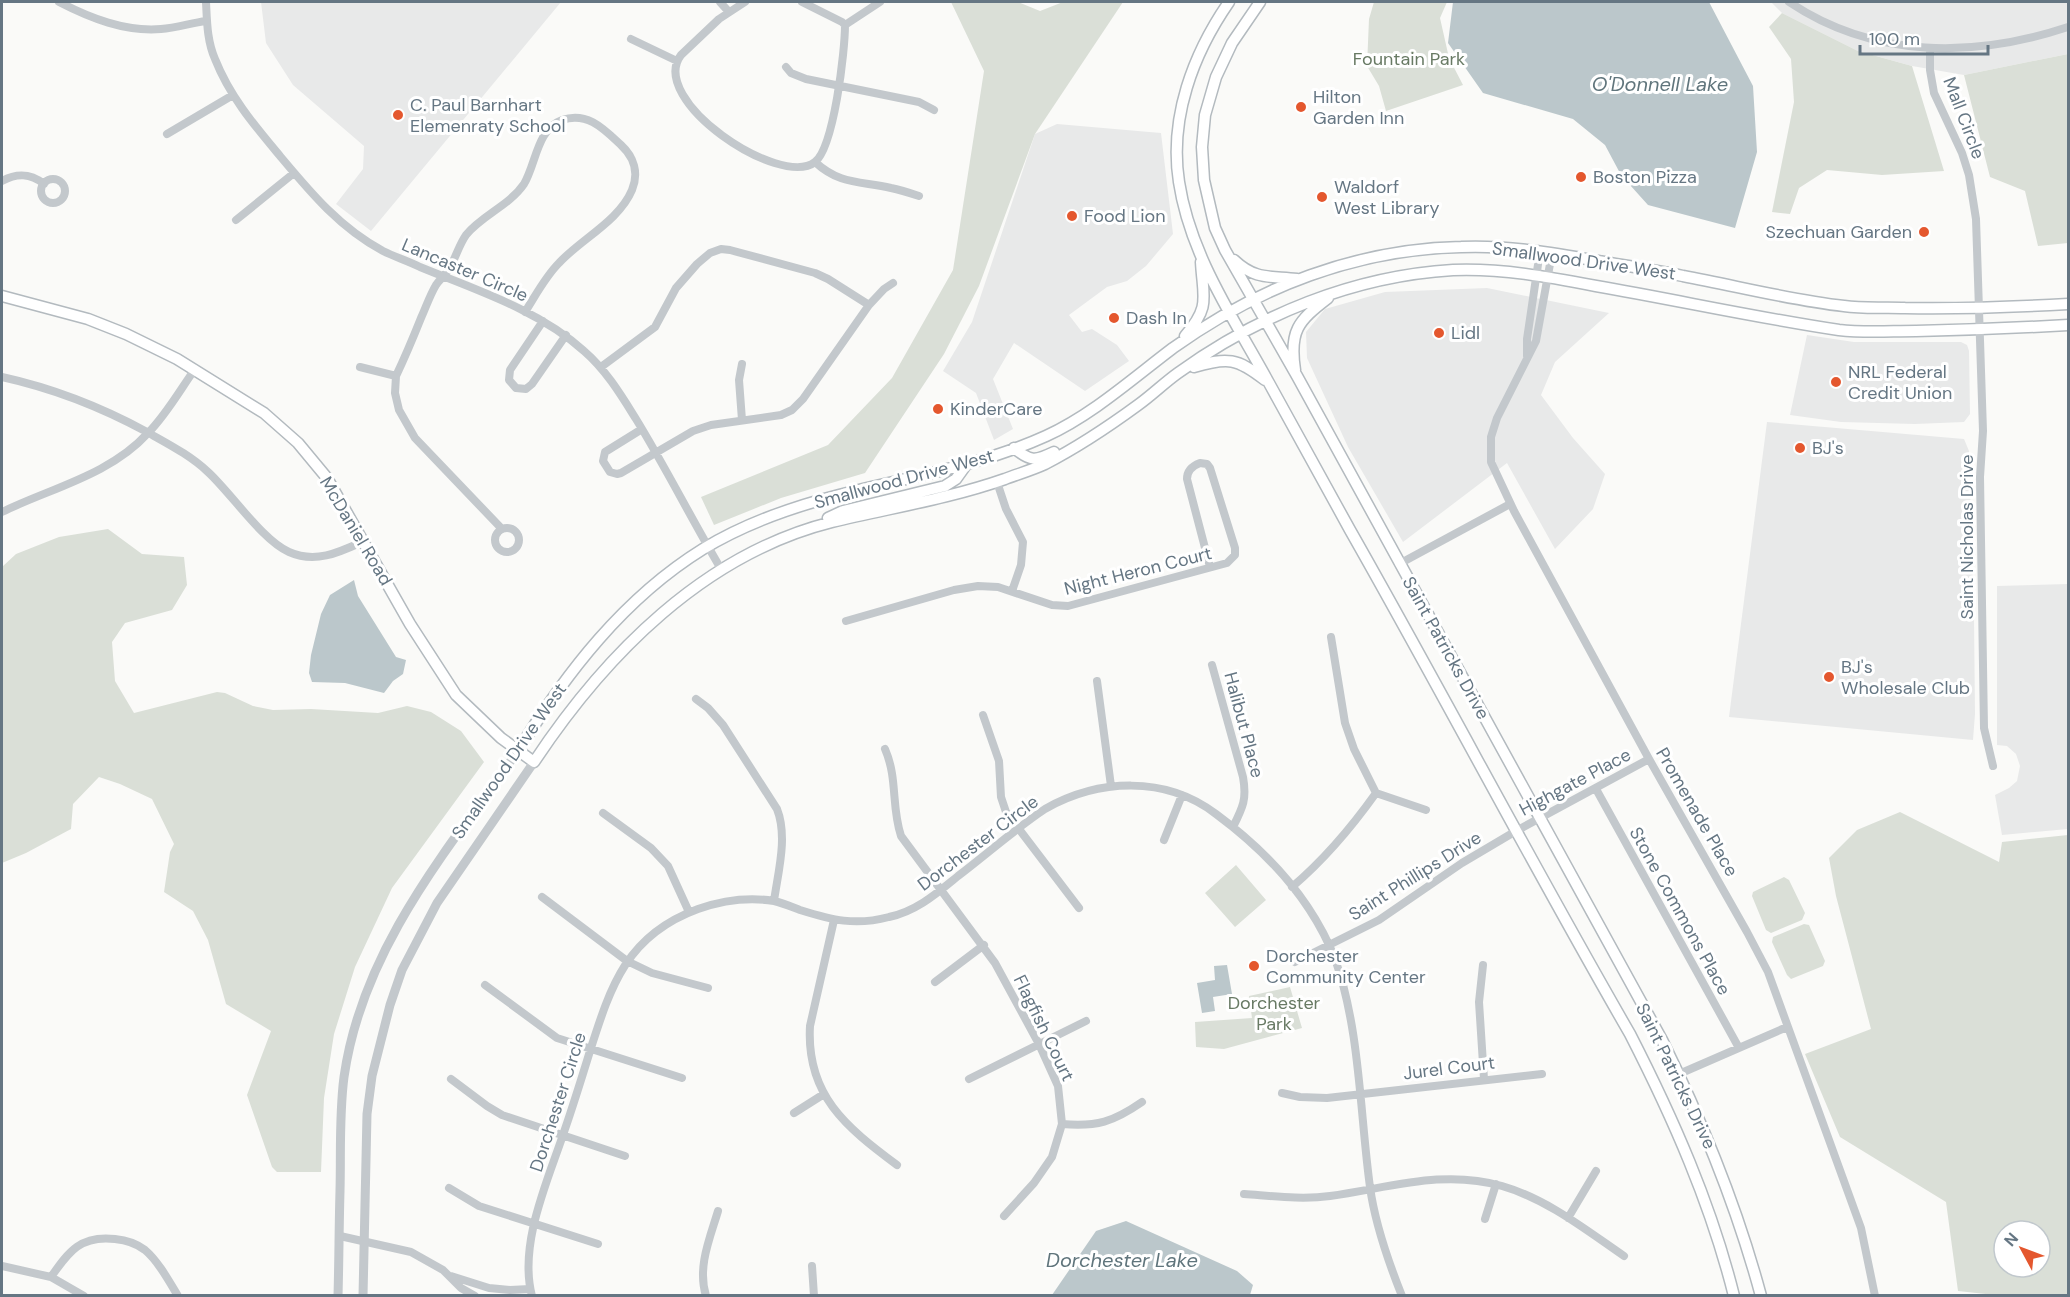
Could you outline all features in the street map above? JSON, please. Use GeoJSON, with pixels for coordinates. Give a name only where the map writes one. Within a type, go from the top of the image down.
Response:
{"type":"FeatureCollection","features":[{"type":"Feature","properties":{"kind":"main road","name":"Saint Patricks Drive"},"geometry":{"type":"LineString","coordinates":[[1229,2],[1196,60],[1184,94],[1178,131],[1176,156],[1179,181],[1188,222],[1201,256],[1516,831],[1630,1034],[1672,1120],[1709,1212],[1734,1296]]}},
{"type":"Feature","properties":{"kind":"main road","name":"Saint Patricks Drive"},"geometry":{"type":"LineString","coordinates":[[1256,3],[1216,76],[1205,116],[1202,147],[1204,180],[1215,228],[1225,250],[1297,376],[1679,1074],[1730,1195],[1761,1296]]}},
{"type":"Feature","properties":{"kind":"main road","name":"Smallwood Drive West"},"geometry":{"type":"LineString","coordinates":[[518,751],[549,702],[613,623],[673,569],[708,547],[727,536],[808,503],[966,465],[1047,435],[1120,390],[1177,346],[1230,311],[1300,279],[1342,265],[1408,250],[1460,246],[1500,247],[1552,253],[1847,307],[2068,304]]}},
{"type":"Feature","properties":{"kind":"main road"},"geometry":{"type":"LineString","coordinates":[[1225,250],[1239,265],[1259,276],[1300,279]]}},
{"type":"Feature","properties":{"kind":"main road"},"geometry":{"type":"LineString","coordinates":[[1177,346],[1195,324],[1204,304],[1205,284],[1201,256]]}},
{"type":"Feature","properties":{"kind":"main road","name":"Smallwood Drive West"},"geometry":{"type":"LineString","coordinates":[[534,762],[584,695],[625,648],[665,610],[697,584],[721,569],[790,536],[828,523],[944,497],[1037,468],[1096,435],[1138,406],[1180,372],[1264,321],[1336,292],[1391,277],[1448,271],[1493,271],[1542,276],[1844,330],[1980,330],[2068,325]]}},
{"type":"Feature","properties":{"kind":"main road"},"geometry":{"type":"LineString","coordinates":[[1297,376],[1293,348],[1296,331],[1309,312],[1336,292]]}},
{"type":"Feature","properties":{"kind":"main road","name":"McDaniel Road"},"geometry":{"type":"LineString","coordinates":[[2,296],[88,319],[126,334],[195,369],[258,408],[298,443],[327,478],[410,624],[456,695],[501,738],[534,762]]}},
{"type":"Feature","properties":{"kind":"main road"},"geometry":{"type":"LineString","coordinates":[[1180,372],[1217,361],[1236,362],[1248,367],[1269,383]]}},
{"type":"Feature","properties":{"kind":"main road"},"geometry":{"type":"LineString","coordinates":[[1014,448],[1026,458],[1035,459],[1111,424]]}},
{"type":"Feature","properties":{"kind":"main road"},"geometry":{"type":"LineString","coordinates":[[790,536],[843,512],[945,486],[956,479],[966,465]]}},
{"type":"Feature","properties":{"kind":"street"},"geometry":{"type":"LineString","coordinates":[[59,2],[90,16],[130,29],[162,29],[206,21]]}},
{"type":"Feature","properties":{"kind":"street","name":"Lancaster Circle"},"geometry":{"type":"LineString","coordinates":[[206,2],[206,21],[215,59],[233,95],[249,119],[322,206],[354,233],[384,251],[543,321],[566,336],[601,367],[642,429],[721,569]]}},
{"type":"Feature","properties":{"kind":"street"},"geometry":{"type":"LineString","coordinates":[[720,2],[729,12]]}},
{"type":"Feature","properties":{"kind":"street"},"geometry":{"type":"LineString","coordinates":[[745,2],[719,19],[677,61],[676,81],[682,96],[699,116],[720,134],[742,148],[789,167],[801,167],[815,162],[824,150],[838,87],[845,25]]}},
{"type":"Feature","properties":{"kind":"street"},"geometry":{"type":"LineString","coordinates":[[802,2],[838,19],[845,25]]}},
{"type":"Feature","properties":{"kind":"street"},"geometry":{"type":"LineString","coordinates":[[845,25],[880,2]]}},
{"type":"Feature","properties":{"kind":"street","name":"Mall Circle"},"geometry":{"type":"LineString","coordinates":[[1789,2],[1824,23],[1845,32],[1887,44],[1930,48],[2014,42],[2068,27]]}},
{"type":"Feature","properties":{"kind":"street"},"geometry":{"type":"LineString","coordinates":[[631,39],[677,61]]}},
{"type":"Feature","properties":{"kind":"street","name":"Mall Circle"},"geometry":{"type":"LineString","coordinates":[[1930,48],[1930,70],[1934,93],[1962,153],[1972,190],[1976,219],[1979,307]]}},
{"type":"Feature","properties":{"kind":"street"},"geometry":{"type":"LineString","coordinates":[[786,67],[791,74],[799,77],[838,87],[919,102],[934,110]]}},
{"type":"Feature","properties":{"kind":"street"},"geometry":{"type":"LineString","coordinates":[[167,134],[233,95]]}},
{"type":"Feature","properties":{"kind":"street"},"geometry":{"type":"LineString","coordinates":[[502,529],[415,438],[399,410],[395,393],[396,376],[437,284],[444,276],[466,235],[477,223],[507,202],[521,187],[529,174],[542,140],[554,124],[573,117],[590,120],[610,135],[630,155],[635,168],[634,185],[627,200],[618,211],[573,249],[553,270],[525,312]]}},
{"type":"Feature","properties":{"kind":"street"},"geometry":{"type":"LineString","coordinates":[[815,162],[830,175],[842,180],[891,188],[919,196]]}},
{"type":"Feature","properties":{"kind":"street"},"geometry":{"type":"LineString","coordinates":[[236,220],[294,172]]}},
{"type":"Feature","properties":{"kind":"street"},"geometry":{"type":"LineString","coordinates":[[2,181],[25,175],[37,178],[44,184]]}},
{"type":"Feature","properties":{"kind":"street"},"geometry":{"type":"LineString","coordinates":[[601,367],[655,327],[676,288],[706,255],[715,250],[730,250],[815,273],[869,305]]}},
{"type":"Feature","properties":{"kind":"street","name":"Promenade Place"},"geometry":{"type":"LineString","coordinates":[[1540,252],[1542,276]]}},
{"type":"Feature","properties":{"kind":"street","name":"Promenade Place"},"geometry":{"type":"LineString","coordinates":[[1552,253],[1542,276],[1527,339],[1527,360],[1497,418],[1490,445],[1491,462],[1510,504],[1768,972],[1786,1027],[1861,1228],[1875,1296]]}},
{"type":"Feature","properties":{"kind":"street"},"geometry":{"type":"LineString","coordinates":[[642,429],[605,452],[604,465],[610,472],[616,474],[693,431],[711,425],[781,415],[797,406],[869,305],[893,283]]}},
{"type":"Feature","properties":{"kind":"street","name":"Saint Nicholas Drive"},"geometry":{"type":"LineString","coordinates":[[1979,307],[1983,431],[1980,477],[1984,728],[1993,766]]}},
{"type":"Feature","properties":{"kind":"street"},"geometry":{"type":"LineString","coordinates":[[543,321],[510,370],[508,380],[516,388],[526,389],[532,384],[566,336]]}},
{"type":"Feature","properties":{"kind":"street"},"geometry":{"type":"LineString","coordinates":[[742,364],[739,380],[742,420]]}},
{"type":"Feature","properties":{"kind":"street"},"geometry":{"type":"LineString","coordinates":[[360,367],[396,376]]}},
{"type":"Feature","properties":{"kind":"street"},"geometry":{"type":"LineString","coordinates":[[2,512],[119,459],[148,433],[195,369]]}},
{"type":"Feature","properties":{"kind":"street"},"geometry":{"type":"LineString","coordinates":[[2,377],[56,392],[105,411],[171,445],[206,470],[255,523],[287,552],[307,557],[328,556],[364,541]]}},
{"type":"Feature","properties":{"kind":"street","name":"Night Heron Court"},"geometry":{"type":"LineString","coordinates":[[846,621],[968,587],[988,586],[1012,591],[1052,605],[1068,606],[1230,562],[1236,553],[1210,468],[1204,463],[1196,464],[1190,469],[1187,479],[1210,567]]}},
{"type":"Feature","properties":{"kind":"street"},"geometry":{"type":"LineString","coordinates":[[997,482],[1006,509],[1023,542],[1021,564],[1012,591]]}},
{"type":"Feature","properties":{"kind":"street"},"geometry":{"type":"LineString","coordinates":[[1399,564],[1510,504]]}},
{"type":"Feature","properties":{"kind":"street"},"geometry":{"type":"LineString","coordinates":[[1331,638],[1345,723],[1354,749],[1376,793],[1426,810]]}},
{"type":"Feature","properties":{"kind":"street","name":"Halibut Place"},"geometry":{"type":"LineString","coordinates":[[1212,665],[1245,787],[1243,805],[1233,827]]}},
{"type":"Feature","properties":{"kind":"street"},"geometry":{"type":"LineString","coordinates":[[1097,681],[1111,786]]}},
{"type":"Feature","properties":{"kind":"street"},"geometry":{"type":"LineString","coordinates":[[696,699],[723,725],[777,809],[782,835],[774,901]]}},
{"type":"Feature","properties":{"kind":"street"},"geometry":{"type":"LineString","coordinates":[[983,716],[999,760],[1003,805],[1018,829],[1079,908]]}},
{"type":"Feature","properties":{"kind":"street","name":"Flagfish Court"},"geometry":{"type":"LineString","coordinates":[[885,749],[893,769],[895,814],[901,836],[984,945],[1006,981],[1058,1086],[1062,1124],[1052,1157],[1034,1184],[1004,1216]]}},
{"type":"Feature","properties":{"kind":"street","name":"Smallwood Drive West"},"geometry":{"type":"LineString","coordinates":[[338,1296],[339,1132],[344,1077],[364,997],[386,945],[401,920],[459,833],[518,751]]}},
{"type":"Feature","properties":{"kind":"street","name":"Highgate Place"},"geometry":{"type":"LineString","coordinates":[[1516,831],[1649,759]]}},
{"type":"Feature","properties":{"kind":"street","name":"Smallwood Drive West"},"geometry":{"type":"LineString","coordinates":[[363,1296],[367,1114],[372,1076],[382,1031],[395,989],[402,970],[437,903],[534,762]]}},
{"type":"Feature","properties":{"kind":"street","name":"Dorchester Circle"},"geometry":{"type":"LineString","coordinates":[[531,1292],[528,1261],[534,1224],[608,998],[627,961],[656,933],[689,912],[712,904],[732,901],[774,901],[834,920],[859,922],[891,917],[917,907],[1045,809],[1063,800],[1111,786],[1144,787],[1182,795],[1210,809],[1265,855],[1292,887],[1329,946],[1339,973],[1349,1015],[1370,1189],[1382,1240],[1402,1296]]}},
{"type":"Feature","properties":{"kind":"street","name":"Stone Commons Place"},"geometry":{"type":"LineString","coordinates":[[1596,789],[1739,1047]]}},
{"type":"Feature","properties":{"kind":"street"},"geometry":{"type":"LineString","coordinates":[[1292,887],[1336,845],[1376,793]]}},
{"type":"Feature","properties":{"kind":"street"},"geometry":{"type":"LineString","coordinates":[[1164,840],[1182,795]]}},
{"type":"Feature","properties":{"kind":"street"},"geometry":{"type":"LineString","coordinates":[[603,813],[651,848],[668,866],[689,912]]}},
{"type":"Feature","properties":{"kind":"street","name":"Saint Phillips Drive"},"geometry":{"type":"LineString","coordinates":[[1295,962],[1387,915],[1462,863],[1516,831]]}},
{"type":"Feature","properties":{"kind":"street"},"geometry":{"type":"LineString","coordinates":[[542,897],[627,961],[652,973],[708,988]]}},
{"type":"Feature","properties":{"kind":"street"},"geometry":{"type":"LineString","coordinates":[[834,920],[810,1034],[814,1070],[824,1094],[838,1114],[897,1165]]}},
{"type":"Feature","properties":{"kind":"street"},"geometry":{"type":"LineString","coordinates":[[935,982],[984,945]]}},
{"type":"Feature","properties":{"kind":"street"},"geometry":{"type":"LineString","coordinates":[[1483,965],[1479,1002],[1484,1079]]}},
{"type":"Feature","properties":{"kind":"street"},"geometry":{"type":"LineString","coordinates":[[485,985],[557,1038],[682,1078]]}},
{"type":"Feature","properties":{"kind":"street"},"geometry":{"type":"LineString","coordinates":[[969,1079],[1086,1021]]}},
{"type":"Feature","properties":{"kind":"street"},"geometry":{"type":"LineString","coordinates":[[1679,1074],[1786,1027]]}},
{"type":"Feature","properties":{"kind":"street","name":"Jurel Court"},"geometry":{"type":"LineString","coordinates":[[1282,1093],[1317,1098],[1542,1074]]}},
{"type":"Feature","properties":{"kind":"street"},"geometry":{"type":"LineString","coordinates":[[451,1079],[495,1112],[625,1156]]}},
{"type":"Feature","properties":{"kind":"street"},"geometry":{"type":"LineString","coordinates":[[794,1113],[824,1094]]}},
{"type":"Feature","properties":{"kind":"street"},"geometry":{"type":"LineString","coordinates":[[1062,1124],[1083,1126],[1102,1124],[1119,1117],[1142,1102]]}},
{"type":"Feature","properties":{"kind":"street"},"geometry":{"type":"LineString","coordinates":[[1568,1218],[1596,1171]]}},
{"type":"Feature","properties":{"kind":"street"},"geometry":{"type":"LineString","coordinates":[[1244,1194],[1316,1197],[1425,1179],[1446,1178],[1496,1184],[1524,1194],[1568,1218],[1624,1256]]}},
{"type":"Feature","properties":{"kind":"street"},"geometry":{"type":"LineString","coordinates":[[1485,1219],[1496,1184]]}},
{"type":"Feature","properties":{"kind":"street"},"geometry":{"type":"LineString","coordinates":[[449,1188],[479,1206],[598,1244]]}},
{"type":"Feature","properties":{"kind":"street"},"geometry":{"type":"LineString","coordinates":[[706,1296],[704,1264],[718,1211]]}},
{"type":"Feature","properties":{"kind":"street"},"geometry":{"type":"LineString","coordinates":[[340,1236],[411,1252],[432,1263],[450,1276],[461,1288],[475,1296]]}},
{"type":"Feature","properties":{"kind":"street"},"geometry":{"type":"LineString","coordinates":[[51,1276],[68,1254],[84,1241],[106,1238],[122,1239],[150,1255],[178,1296]]}},
{"type":"Feature","properties":{"kind":"street"},"geometry":{"type":"LineString","coordinates":[[2,1266],[51,1276],[84,1296]]}},
{"type":"Feature","properties":{"kind":"street"},"geometry":{"type":"LineString","coordinates":[[812,1266],[814,1296]]}},
{"type":"Feature","properties":{"kind":"street"},"geometry":{"type":"LineString","coordinates":[[450,1276],[489,1288],[531,1292]]}},
{"type":"Feature","properties":{"kind":"shaded area","name":"C. Paul Barnhart Elemenraty School"},"geometry":{"type":"Polygon","coordinates":[[[261,2],[561,2],[371,231],[336,204],[363,169],[364,146],[293,85],[266,43],[261,2]]]}},
{"type":"Feature","properties":{"kind":"shaded area"},"geometry":{"type":"Polygon","coordinates":[[[1771,2],[2068,2],[2068,54],[1964,75],[1912,66],[1858,51],[1782,13],[1771,2]]]}},
{"type":"Feature","properties":{"kind":"shaded area"},"geometry":{"type":"Polygon","coordinates":[[[1057,124],[1161,133],[1173,234],[1146,266],[1127,281],[1107,287],[1069,315],[1082,332],[1092,329],[1117,345],[1129,361],[1085,391],[1014,343],[993,379],[1013,429],[994,440],[976,393],[943,371],[972,322],[1035,134],[1057,124]]]}},
{"type":"Feature","properties":{"kind":"shaded area"},"geometry":{"type":"Polygon","coordinates":[[[1487,288],[1609,313],[1555,362],[1541,395],[1573,438],[1605,474],[1593,509],[1555,549],[1507,463],[1403,542],[1348,447],[1307,358],[1306,332],[1325,309],[1385,292],[1487,288]]]}},
{"type":"Feature","properties":{"kind":"shaded area"},"geometry":{"type":"Polygon","coordinates":[[[1807,335],[1854,342],[1961,342],[1967,345],[1969,351],[1970,414],[1964,422],[1915,424],[1841,422],[1790,415],[1807,335]]]}},
{"type":"Feature","properties":{"kind":"shaded area"},"geometry":{"type":"Polygon","coordinates":[[[1767,422],[1964,439],[1969,451],[1974,619],[1973,740],[1729,717],[1767,422]]]}},
{"type":"Feature","properties":{"kind":"shaded area"},"geometry":{"type":"Polygon","coordinates":[[[2068,584],[2068,829],[2002,835],[1995,795],[2017,781],[2020,766],[2016,754],[2007,746],[1997,745],[1997,586],[2068,584]]]}},
{"type":"Feature","properties":{"kind":"green space"},"geometry":{"type":"Polygon","coordinates":[[[951,2],[1018,2],[1040,11],[1063,2],[1123,2],[1035,134],[979,286],[944,354],[865,473],[781,498],[714,525],[701,497],[828,445],[892,378],[953,270],[984,71],[951,2]]]}},
{"type":"Feature","properties":{"kind":"green space","name":"Fountain Park"},"geometry":{"type":"Polygon","coordinates":[[[1374,2],[1447,2],[1440,18],[1449,58],[1463,85],[1386,111],[1379,86],[1367,66],[1369,19],[1374,2]]]}},
{"type":"Feature","properties":{"kind":"green space"},"geometry":{"type":"Polygon","coordinates":[[[1782,13],[1858,51],[1912,66],[1944,171],[1882,175],[1827,170],[1799,188],[1790,214],[1772,212],[1794,102],[1791,59],[1769,27],[1782,13]]]}},
{"type":"Feature","properties":{"kind":"green space"},"geometry":{"type":"Polygon","coordinates":[[[2068,54],[2068,243],[2038,246],[2025,191],[1990,177],[1964,75],[2068,54]]]}},
{"type":"Feature","properties":{"kind":"green space"},"geometry":{"type":"Polygon","coordinates":[[[108,529],[142,554],[184,557],[187,585],[172,610],[125,623],[112,642],[115,681],[134,713],[217,692],[225,693],[253,706],[273,710],[311,709],[378,713],[407,706],[431,712],[461,731],[484,762],[392,888],[355,967],[334,1034],[324,1098],[321,1172],[277,1172],[272,1167],[247,1095],[271,1031],[226,1004],[208,940],[193,911],[164,892],[170,852],[174,844],[152,799],[99,777],[73,804],[71,829],[2,863],[2,567],[16,554],[59,537],[108,529]]]}},
{"type":"Feature","properties":{"kind":"green space"},"geometry":{"type":"Polygon","coordinates":[[[1900,812],[1999,862],[2002,842],[2068,835],[2068,1295],[2004,1296],[1958,1291],[1946,1202],[1840,1137],[1805,1054],[1871,1029],[1836,896],[1829,858],[1857,830],[1900,812]]]}},
{"type":"Feature","properties":{"kind":"green space"},"geometry":{"type":"Polygon","coordinates":[[[1236,865],[1266,900],[1235,927],[1205,893],[1236,865]]]}},
{"type":"Feature","properties":{"kind":"green space"},"geometry":{"type":"Polygon","coordinates":[[[1784,877],[1789,880],[1805,913],[1802,920],[1771,933],[1766,930],[1752,896],[1753,892],[1784,877]]]}},
{"type":"Feature","properties":{"kind":"green space"},"geometry":{"type":"Polygon","coordinates":[[[1804,924],[1809,925],[1825,961],[1823,966],[1791,979],[1772,942],[1773,937],[1804,924]]]}},
{"type":"Feature","properties":{"kind":"green space","name":"Dorchester Park"},"geometry":{"type":"Polygon","coordinates":[[[1290,987],[1302,1028],[1224,1049],[1196,1047],[1195,1022],[1252,1018],[1249,996],[1290,987]]]}},
{"type":"Feature","properties":{"kind":"water","name":"O'Donnell Lake"},"geometry":{"type":"Polygon","coordinates":[[[1453,2],[1709,2],[1753,86],[1757,152],[1735,228],[1648,205],[1621,175],[1605,145],[1573,119],[1483,93],[1448,43],[1453,2]]]}},
{"type":"Feature","properties":{"kind":"water"},"geometry":{"type":"Polygon","coordinates":[[[354,580],[358,596],[396,657],[406,660],[403,674],[393,681],[384,693],[345,683],[312,682],[309,673],[321,614],[330,595],[354,580]]]}},
{"type":"Feature","properties":{"kind":"water"},"geometry":{"type":"Polygon","coordinates":[[[1227,965],[1232,994],[1213,997],[1215,1011],[1202,1013],[1197,983],[1215,980],[1214,966],[1227,965]]]}},
{"type":"Feature","properties":{"kind":"water","name":"Dorchester Lake"},"geometry":{"type":"Polygon","coordinates":[[[1126,1221],[1237,1271],[1253,1285],[1250,1295],[1052,1295],[1096,1231],[1126,1221]]]}},
{"type":"Feature","properties":{"kind":"place","name":"Hilton Garden Inn"},"geometry":{"type":"Point","coordinates":[1301,107]}},
{"type":"Feature","properties":{"kind":"place","name":"C. Paul Barnhart Elemenraty School"},"geometry":{"type":"Point","coordinates":[398,115]}},
{"type":"Feature","properties":{"kind":"place","name":"Boston Pizza"},"geometry":{"type":"Point","coordinates":[1581,177]}},
{"type":"Feature","properties":{"kind":"place","name":"Waldorf West Library"},"geometry":{"type":"Point","coordinates":[1322,197]}},
{"type":"Feature","properties":{"kind":"place","name":"Food Lion"},"geometry":{"type":"Point","coordinates":[1072,216]}},
{"type":"Feature","properties":{"kind":"place","name":"Szechuan Garden"},"geometry":{"type":"Point","coordinates":[1924,232]}},
{"type":"Feature","properties":{"kind":"place","name":"Dash In"},"geometry":{"type":"Point","coordinates":[1114,318]}},
{"type":"Feature","properties":{"kind":"place","name":"Lidl"},"geometry":{"type":"Point","coordinates":[1439,333]}},
{"type":"Feature","properties":{"kind":"place","name":"NRL Federal Credit Union"},"geometry":{"type":"Point","coordinates":[1836,382]}},
{"type":"Feature","properties":{"kind":"place","name":"KinderCare"},"geometry":{"type":"Point","coordinates":[938,409]}},
{"type":"Feature","properties":{"kind":"place","name":"BJ's"},"geometry":{"type":"Point","coordinates":[1800,448]}},
{"type":"Feature","properties":{"kind":"place","name":"BJ's Wholesale Club"},"geometry":{"type":"Point","coordinates":[1829,677]}},
{"type":"Feature","properties":{"kind":"place","name":"Dorchester Community Center"},"geometry":{"type":"Point","coordinates":[1254,966]}}]}
